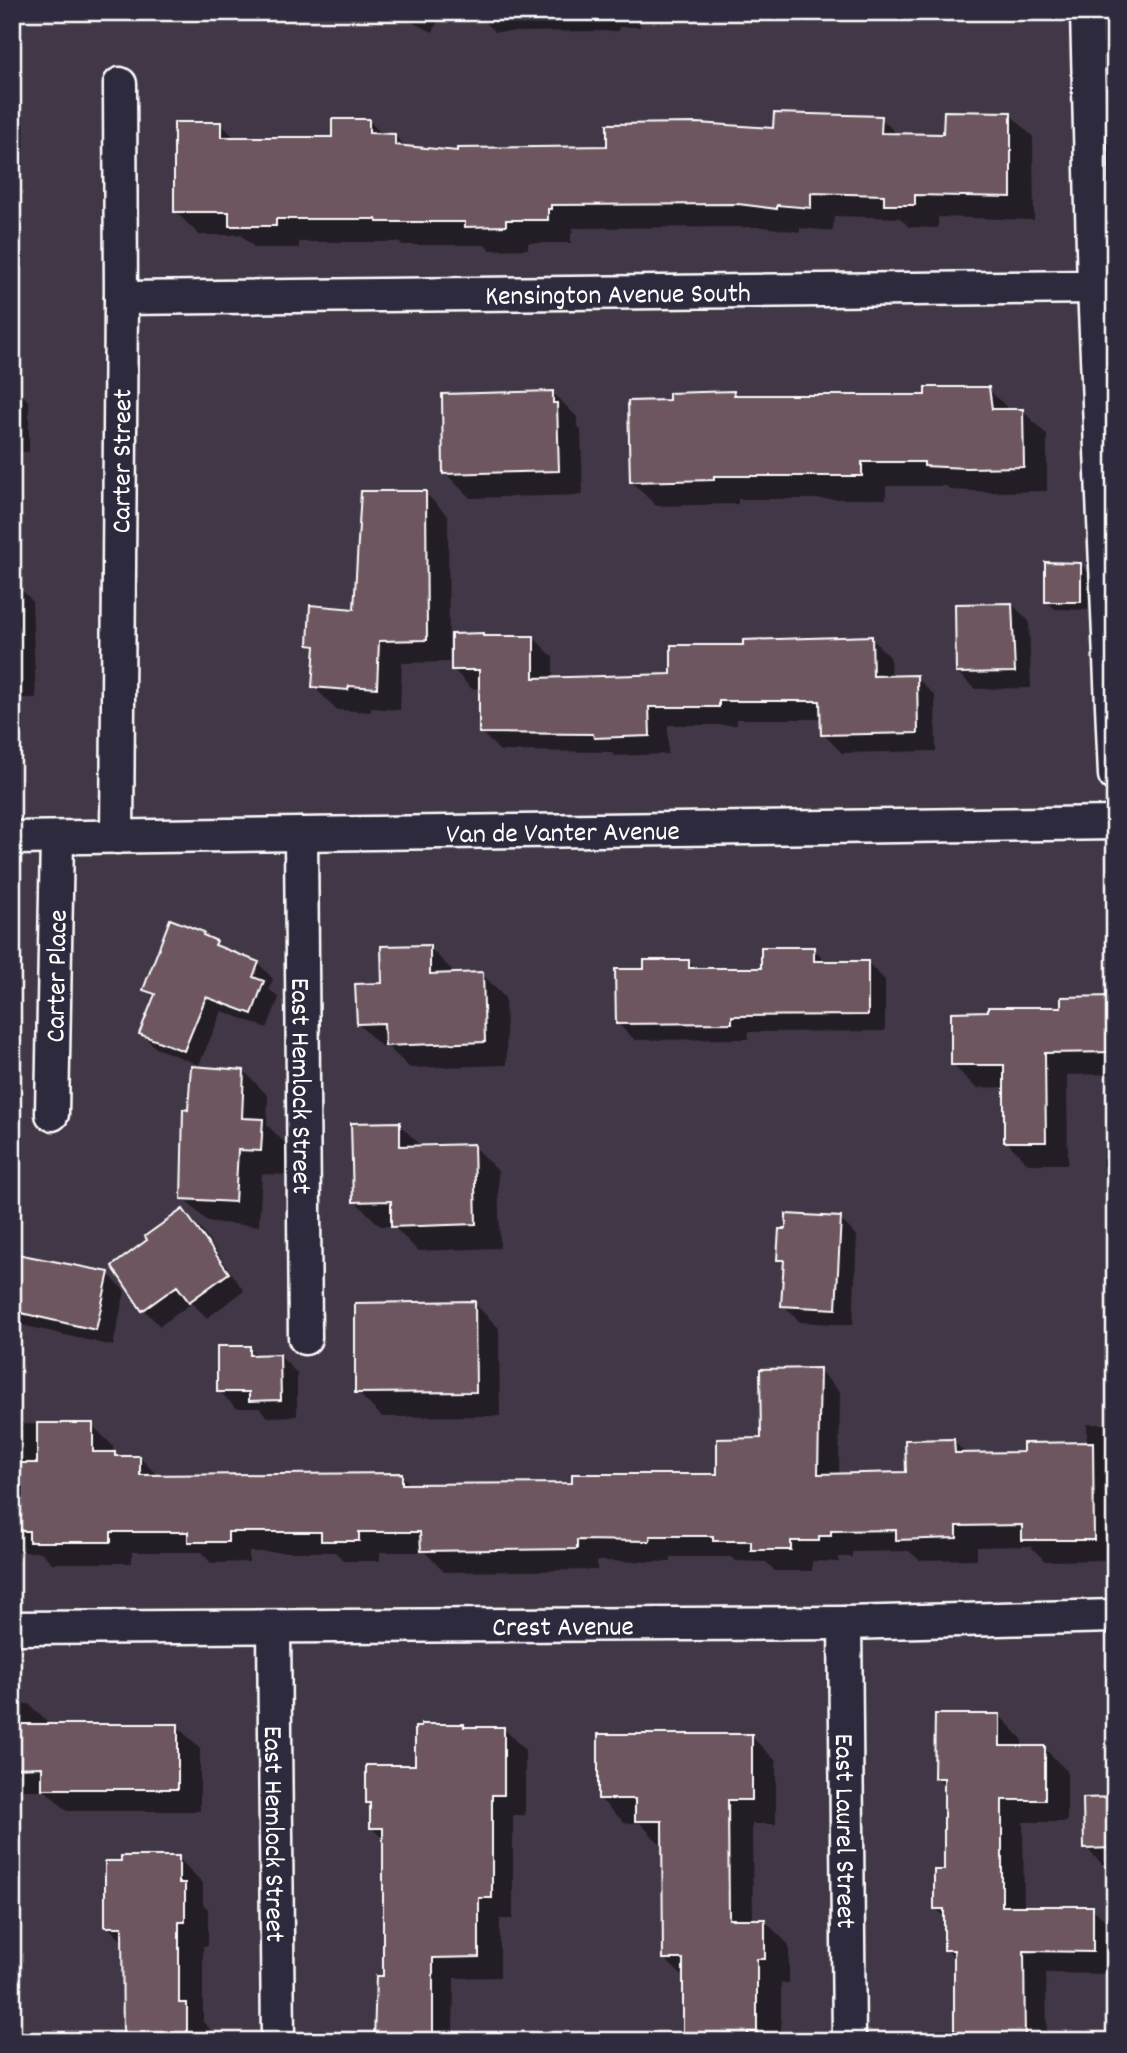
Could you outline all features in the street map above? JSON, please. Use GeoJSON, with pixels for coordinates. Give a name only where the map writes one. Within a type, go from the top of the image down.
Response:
{"type":"FeatureCollection","features":[{"type":"Feature","properties":{"kind":"street"},"geometry":{"type":"LineString","coordinates":[[1087,12],[1104,286],[1115,775]]}},
{"type":"Feature","properties":{"kind":"street","name":"Carter Street"},"geometry":{"type":"LineString","coordinates":[[117,837],[120,84]]}},
{"type":"Feature","properties":{"kind":"street","name":"Kensington Avenue South"},"geometry":{"type":"LineString","coordinates":[[121,298],[1104,286]]}},
{"type":"Feature","properties":{"kind":"street","name":"Van de Vanter Avenue"},"geometry":{"type":"LineString","coordinates":[[12,838],[1115,823]]}},
{"type":"Feature","properties":{"kind":"street","name":"East Hemlock Street"},"geometry":{"type":"LineString","coordinates":[[301,834],[305,1338]]}},
{"type":"Feature","properties":{"kind":"street","name":"Carter Place"},"geometry":{"type":"LineString","coordinates":[[52,1114],[57,838]]}},
{"type":"Feature","properties":{"kind":"street","name":"Crest Avenue"},"geometry":{"type":"LineString","coordinates":[[12,1628],[845,1623],[1115,1616]]}},
{"type":"Feature","properties":{"kind":"street","name":"East Laurel Street"},"geometry":{"type":"LineString","coordinates":[[845,1623],[849,2041]]}},
{"type":"Feature","properties":{"kind":"street","name":"East Hemlock Street"},"geometry":{"type":"LineString","coordinates":[[274,1628],[278,2041]]}},
{"type":"Feature","properties":{"kind":"building"},"geometry":{"type":"Polygon","coordinates":[[[944,111],[1011,112],[1011,197],[915,195],[915,205],[884,205],[884,195],[811,193],[811,208],[777,205],[777,209],[738,204],[551,205],[551,209],[548,209],[548,220],[506,220],[506,226],[465,227],[465,222],[377,222],[376,219],[276,219],[276,226],[229,226],[229,212],[174,212],[174,122],[221,122],[221,137],[332,137],[332,119],[369,119],[369,133],[395,134],[395,145],[457,151],[457,148],[607,146],[607,124],[697,123],[773,128],[774,113],[882,116],[881,133],[943,134],[944,111]]]}},
{"type":"Feature","properties":{"kind":"building"},"geometry":{"type":"Polygon","coordinates":[[[925,387],[989,387],[992,409],[1023,409],[1024,467],[966,468],[924,466],[924,462],[862,462],[862,476],[714,476],[714,480],[630,482],[628,401],[669,400],[669,393],[734,391],[734,395],[925,395],[925,387]]]}},
{"type":"Feature","properties":{"kind":"building"},"geometry":{"type":"Polygon","coordinates":[[[553,391],[553,403],[557,403],[559,471],[443,474],[442,394],[553,391]]]}},
{"type":"Feature","properties":{"kind":"building"},"geometry":{"type":"Polygon","coordinates":[[[361,491],[426,491],[427,640],[379,641],[377,688],[349,686],[348,690],[312,687],[315,646],[308,645],[310,605],[354,609],[361,491]]]}},
{"type":"Feature","properties":{"kind":"building"},"geometry":{"type":"Polygon","coordinates":[[[1045,562],[1081,563],[1081,602],[1045,602],[1045,562]]]}},
{"type":"Feature","properties":{"kind":"building"},"geometry":{"type":"Polygon","coordinates":[[[1012,603],[1015,672],[956,673],[955,604],[1012,603]]]}},
{"type":"Feature","properties":{"kind":"building"},"geometry":{"type":"Polygon","coordinates":[[[483,633],[483,636],[534,636],[534,678],[671,674],[671,645],[743,645],[743,640],[872,636],[873,676],[917,675],[918,733],[821,735],[820,701],[719,701],[719,707],[649,707],[650,736],[594,738],[593,734],[479,733],[479,670],[451,670],[451,634],[483,633]]]}},
{"type":"Feature","properties":{"kind":"building"},"geometry":{"type":"Polygon","coordinates":[[[170,919],[204,932],[203,935],[217,941],[215,945],[259,962],[253,977],[264,981],[252,1014],[206,997],[184,1051],[139,1034],[155,994],[143,990],[170,919]]]}},
{"type":"Feature","properties":{"kind":"building"},"geometry":{"type":"Polygon","coordinates":[[[430,945],[430,974],[483,972],[485,1042],[385,1046],[384,1023],[357,1024],[355,984],[382,983],[381,946],[430,945]]]}},
{"type":"Feature","properties":{"kind":"building"},"geometry":{"type":"Polygon","coordinates":[[[761,947],[814,947],[814,961],[868,961],[868,1015],[732,1016],[732,1023],[616,1024],[615,969],[644,969],[644,960],[689,960],[689,968],[761,968],[761,947]]]}},
{"type":"Feature","properties":{"kind":"building"},"geometry":{"type":"Polygon","coordinates":[[[1115,996],[1115,1052],[1045,1053],[1046,1142],[1004,1142],[1004,1065],[951,1065],[951,1012],[988,1011],[988,1007],[1061,1007],[1061,997],[1115,996]]]}},
{"type":"Feature","properties":{"kind":"building"},"geometry":{"type":"Polygon","coordinates":[[[191,1066],[244,1070],[242,1118],[263,1119],[261,1151],[238,1150],[235,1202],[181,1199],[183,1109],[188,1110],[191,1066]]]}},
{"type":"Feature","properties":{"kind":"building"},"geometry":{"type":"Polygon","coordinates":[[[400,1122],[400,1146],[474,1144],[476,1224],[391,1227],[391,1201],[353,1202],[351,1123],[400,1122]]]}},
{"type":"Feature","properties":{"kind":"building"},"geometry":{"type":"Polygon","coordinates":[[[183,1209],[229,1273],[189,1302],[177,1286],[142,1311],[112,1266],[147,1240],[145,1236],[183,1209]]]}},
{"type":"Feature","properties":{"kind":"building"},"geometry":{"type":"Polygon","coordinates":[[[786,1214],[841,1217],[836,1309],[781,1306],[784,1260],[777,1260],[779,1229],[786,1229],[786,1214]]]}},
{"type":"Feature","properties":{"kind":"building"},"geometry":{"type":"Polygon","coordinates":[[[12,1253],[109,1272],[96,1330],[12,1311],[12,1253]]]}},
{"type":"Feature","properties":{"kind":"building"},"geometry":{"type":"Polygon","coordinates":[[[475,1301],[476,1392],[355,1393],[355,1303],[475,1301]]]}},
{"type":"Feature","properties":{"kind":"building"},"geometry":{"type":"Polygon","coordinates":[[[217,1346],[250,1346],[250,1355],[280,1354],[281,1400],[249,1401],[249,1392],[217,1392],[217,1346]]]}},
{"type":"Feature","properties":{"kind":"building"},"geometry":{"type":"Polygon","coordinates":[[[820,1368],[818,1474],[906,1472],[905,1440],[954,1439],[955,1453],[1023,1452],[1023,1443],[1093,1442],[1094,1540],[1022,1540],[1022,1525],[957,1526],[957,1538],[896,1540],[896,1530],[831,1531],[831,1536],[819,1536],[819,1541],[791,1541],[791,1550],[751,1550],[751,1541],[713,1541],[713,1536],[650,1536],[650,1541],[577,1540],[577,1549],[421,1551],[420,1532],[359,1532],[359,1541],[321,1541],[321,1532],[228,1532],[228,1542],[188,1542],[188,1532],[111,1532],[111,1542],[29,1542],[29,1531],[12,1531],[12,1463],[37,1463],[37,1423],[93,1423],[93,1452],[115,1452],[115,1456],[140,1456],[140,1475],[402,1473],[402,1484],[572,1483],[572,1474],[717,1474],[717,1439],[761,1438],[760,1369],[820,1368]]]}},
{"type":"Feature","properties":{"kind":"building"},"geometry":{"type":"Polygon","coordinates":[[[935,1714],[1000,1714],[1000,1746],[1045,1746],[1045,1800],[1002,1800],[1002,1906],[1093,1906],[1093,1952],[1024,1951],[1025,2041],[954,2041],[954,1950],[944,1950],[944,1909],[934,1909],[934,1870],[944,1870],[944,1778],[934,1778],[935,1714]]]}},
{"type":"Feature","properties":{"kind":"building"},"geometry":{"type":"Polygon","coordinates":[[[12,1724],[178,1724],[178,1789],[42,1789],[42,1767],[12,1768],[12,1724]]]}},
{"type":"Feature","properties":{"kind":"building"},"geometry":{"type":"Polygon","coordinates":[[[421,1724],[504,1727],[504,1795],[492,1795],[492,1898],[479,1898],[479,1957],[433,1958],[433,2041],[374,2041],[376,1976],[383,1976],[383,1828],[370,1828],[370,1803],[366,1803],[366,1765],[415,1765],[415,1727],[421,1727],[421,1724]]]}},
{"type":"Feature","properties":{"kind":"building"},"geometry":{"type":"Polygon","coordinates":[[[598,1734],[752,1734],[752,1800],[728,1800],[729,1919],[765,1919],[765,1959],[757,1959],[757,2032],[748,2032],[748,2041],[683,2041],[683,1959],[663,1959],[662,1821],[635,1821],[635,1799],[598,1799],[598,1734]]]}},
{"type":"Feature","properties":{"kind":"building"},"geometry":{"type":"Polygon","coordinates":[[[1115,1797],[1115,1848],[1084,1849],[1083,1798],[1115,1797]]]}},
{"type":"Feature","properties":{"kind":"building"},"geometry":{"type":"Polygon","coordinates":[[[121,1856],[179,1856],[179,1883],[185,1883],[185,1922],[179,1922],[179,2003],[187,2003],[187,2041],[123,2041],[122,1927],[105,1927],[105,1861],[121,1861],[121,1856]]]}}]}
